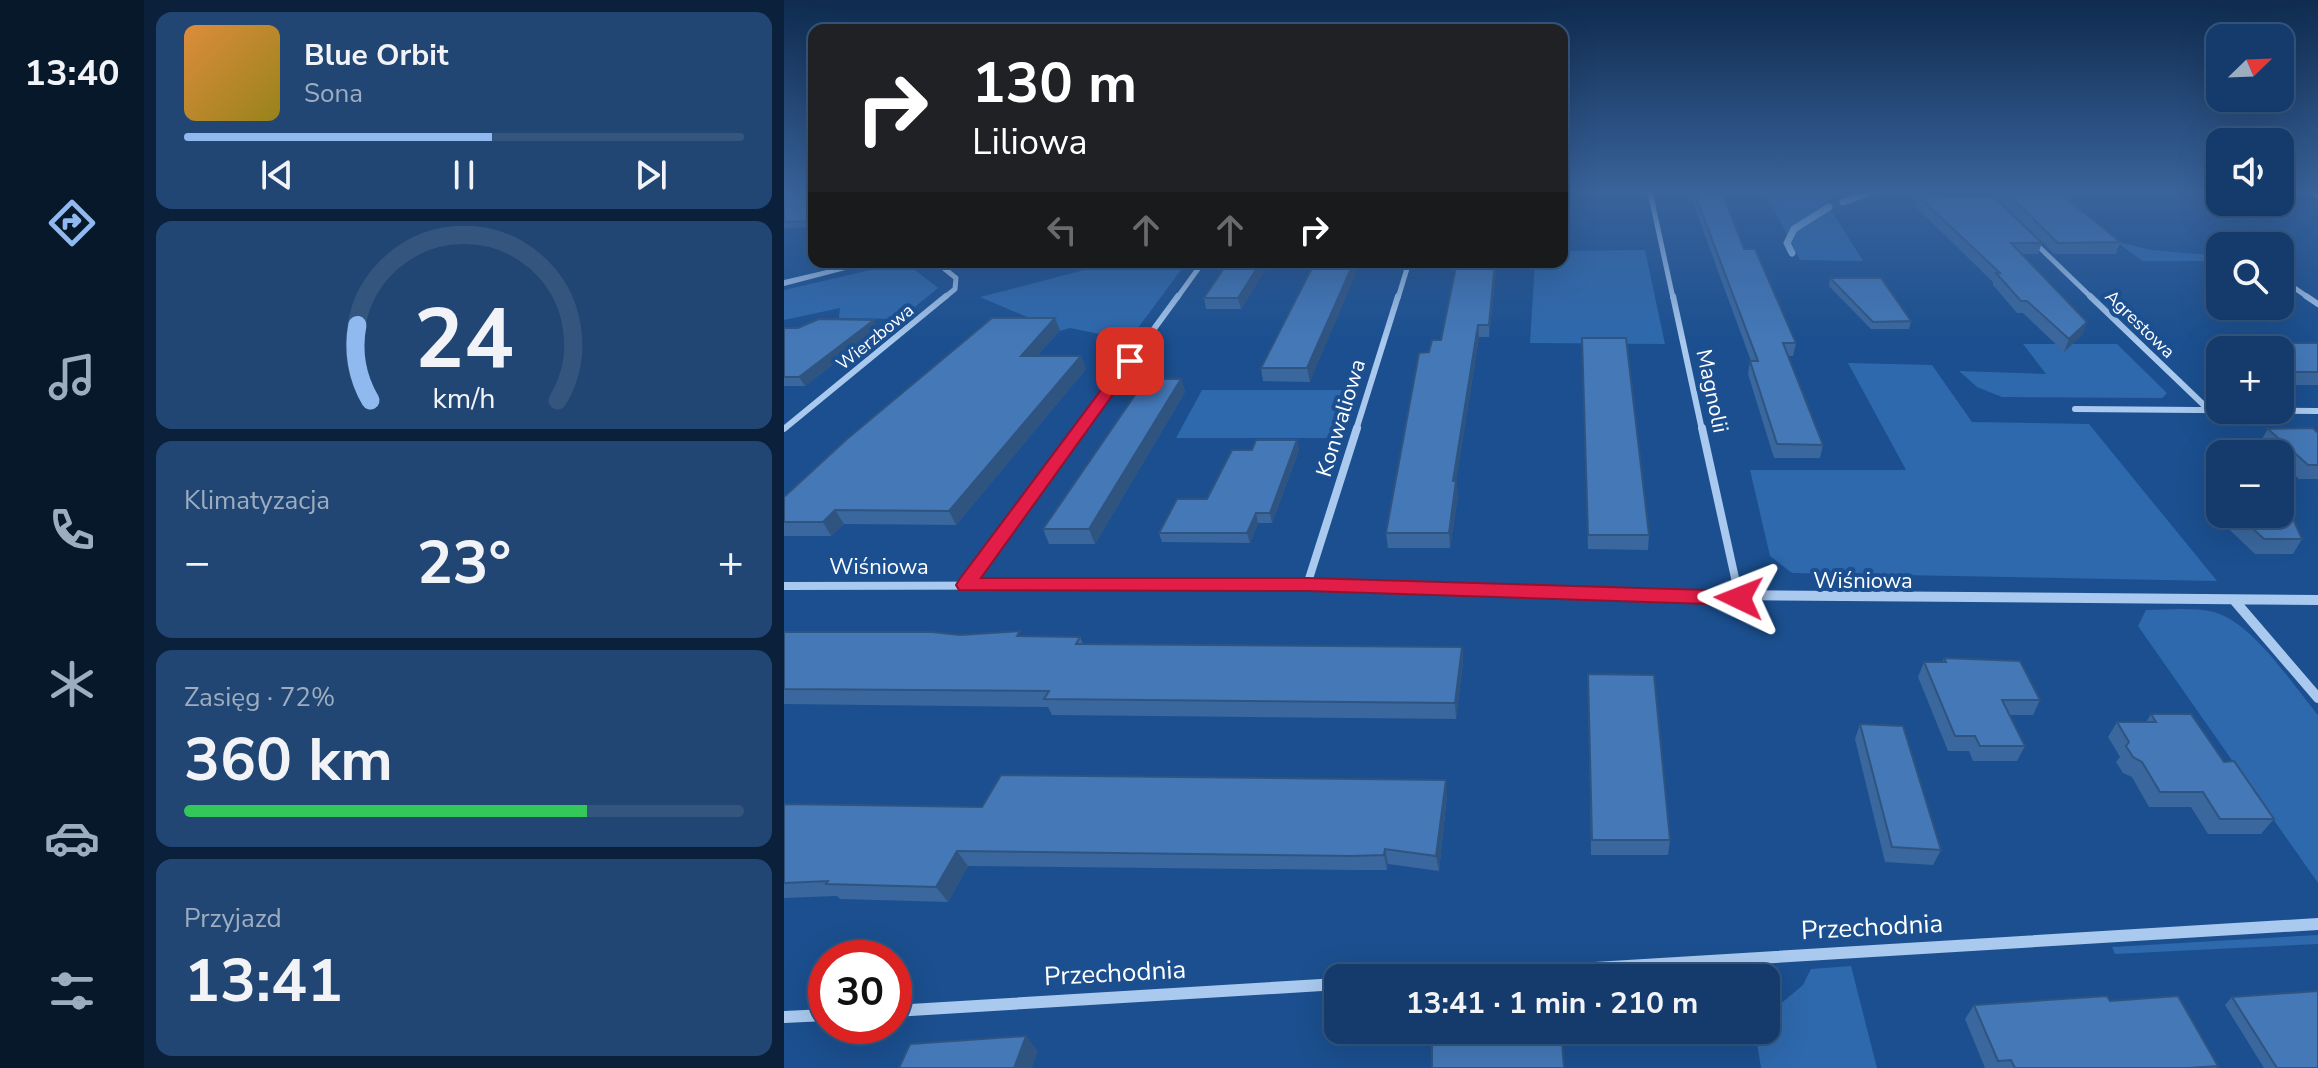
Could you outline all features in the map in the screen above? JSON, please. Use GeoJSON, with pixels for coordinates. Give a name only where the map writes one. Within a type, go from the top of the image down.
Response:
{"type":"FeatureCollection","features":[{"type":"Feature","properties":{"kind":"street","name":"Magnolii"},"geometry":{"type":"LineString","coordinates":[[1661,242],[1739,598]]}},
{"type":"Feature","properties":{"kind":"street","name":"Agrestowa"},"geometry":{"type":"LineString","coordinates":[[2034,242],[2206,407]]}},
{"type":"Feature","properties":{"kind":"street"},"geometry":{"type":"LineString","coordinates":[[784,283],[847,268]]}},
{"type":"Feature","properties":{"kind":"street","name":"Wierzbowa"},"geometry":{"type":"LineString","coordinates":[[784,429],[955,289],[956,278],[944,268]]}},
{"type":"Feature","properties":{"kind":"street"},"geometry":{"type":"LineString","coordinates":[[966,585],[1199,268]]}},
{"type":"Feature","properties":{"kind":"street","name":"Konwaliowa"},"geometry":{"type":"LineString","coordinates":[[1307,585],[1407,268]]}},
{"type":"Feature","properties":{"kind":"street"},"geometry":{"type":"LineString","coordinates":[[2294,288],[2318,304]]}},
{"type":"Feature","properties":{"kind":"street"},"geometry":{"type":"LineString","coordinates":[[2075,409],[2206,410]]}},
{"type":"Feature","properties":{"kind":"street"},"geometry":{"type":"LineString","coordinates":[[2294,411],[2318,411]]}},
{"type":"Feature","properties":{"kind":"street","name":"Wiśniowa"},"geometry":{"type":"LineString","coordinates":[[784,586],[1307,585],[1739,598],[2318,600]]}},
{"type":"Feature","properties":{"kind":"street"},"geometry":{"type":"LineString","coordinates":[[2234,600],[2318,698]]}},
{"type":"Feature","properties":{"kind":"street","name":"Przechodnia"},"geometry":{"type":"LineString","coordinates":[[1659,964],[2318,924]]}},
{"type":"Feature","properties":{"kind":"street","name":"Przechodnia"},"geometry":{"type":"LineString","coordinates":[[912,1010],[1324,985]]}},
{"type":"Feature","properties":{"kind":"street"},"geometry":{"type":"LineString","coordinates":[[784,1017],[808,1016]]}},
{"type":"Feature","properties":{"kind":"shaded area"},"geometry":{"type":"Polygon","coordinates":[[[1791,242],[1851,242],[1863,261],[1800,260],[1791,242]]]}},
{"type":"Feature","properties":{"kind":"shaded area"},"geometry":{"type":"Polygon","coordinates":[[[2117,242],[2152,250],[2206,255],[2206,261],[2142,261],[2117,242]]]}},
{"type":"Feature","properties":{"kind":"shaded area"},"geometry":{"type":"Polygon","coordinates":[[[1645,250],[1665,344],[1530,343],[1535,268],[1568,268],[1568,251],[1645,250]]]}},
{"type":"Feature","properties":{"kind":"shaded area"},"geometry":{"type":"Polygon","coordinates":[[[879,268],[913,268],[938,288],[900,319],[839,318],[840,308],[784,320],[784,290],[879,268]]]}},
{"type":"Feature","properties":{"kind":"shaded area"},"geometry":{"type":"Polygon","coordinates":[[[1092,268],[1183,268],[1129,340],[1070,328],[1060,331],[980,297],[1092,268]]]}},
{"type":"Feature","properties":{"kind":"shaded area"},"geometry":{"type":"Polygon","coordinates":[[[2023,344],[2117,344],[2167,393],[2162,398],[2002,397],[1977,387],[1959,371],[2046,374],[2023,344]]]}},
{"type":"Feature","properties":{"kind":"shaded area"},"geometry":{"type":"Polygon","coordinates":[[[1848,363],[1932,365],[1972,422],[2089,424],[2217,581],[1792,573],[1770,556],[1750,470],[1906,470],[1848,363]]]}},
{"type":"Feature","properties":{"kind":"shaded area"},"geometry":{"type":"Polygon","coordinates":[[[1202,390],[1349,390],[1333,438],[1176,438],[1202,390]]]}},
{"type":"Feature","properties":{"kind":"shaded area"},"geometry":{"type":"Polygon","coordinates":[[[2146,610],[2197,610],[2229,618],[2271,656],[2318,715],[2318,883],[2138,626],[2146,610]]]}},
{"type":"Feature","properties":{"kind":"shaded area"},"geometry":{"type":"Polygon","coordinates":[[[2318,935],[2318,944],[2115,954],[2112,947],[2318,935]]]}},
{"type":"Feature","properties":{"kind":"shaded area"},"geometry":{"type":"Polygon","coordinates":[[[1851,966],[1877,1068],[1761,1068],[1757,1044],[1780,1044],[1780,1004],[1803,985],[1811,969],[1851,966]]]}},
{"type":"Feature","properties":{"kind":"building"},"geometry":{"type":"Polygon","coordinates":[[[1713,242],[1741,242],[1744,249],[1755,249],[1796,343],[1783,343],[1823,445],[1777,444],[1750,361],[1758,361],[1713,242]]]}},
{"type":"Feature","properties":{"kind":"building"},"geometry":{"type":"Polygon","coordinates":[[[1967,242],[2041,242],[2011,243],[2087,322],[2069,339],[2027,301],[2021,301],[1996,273],[2000,273],[1967,242]]]}},
{"type":"Feature","properties":{"kind":"building"},"geometry":{"type":"Polygon","coordinates":[[[2057,242],[2120,242],[2058,243],[2057,242]]]}},
{"type":"Feature","properties":{"kind":"building"},"geometry":{"type":"Polygon","coordinates":[[[1224,268],[1257,268],[1238,298],[1204,298],[1224,268]]]}},
{"type":"Feature","properties":{"kind":"building"},"geometry":{"type":"Polygon","coordinates":[[[1312,268],[1351,268],[1307,368],[1261,368],[1312,268]]]}},
{"type":"Feature","properties":{"kind":"building"},"geometry":{"type":"Polygon","coordinates":[[[1456,268],[1494,268],[1489,325],[1478,325],[1453,481],[1456,481],[1449,533],[1386,533],[1419,353],[1429,352],[1432,340],[1441,340],[1456,268]]]}},
{"type":"Feature","properties":{"kind":"building"},"geometry":{"type":"Polygon","coordinates":[[[1830,278],[1881,278],[1911,321],[1873,322],[1830,278]]]}},
{"type":"Feature","properties":{"kind":"building"},"geometry":{"type":"Polygon","coordinates":[[[992,318],[1055,318],[1021,356],[1081,356],[949,511],[835,510],[823,522],[784,522],[784,497],[847,439],[992,318]]]}},
{"type":"Feature","properties":{"kind":"building"},"geometry":{"type":"Polygon","coordinates":[[[819,319],[874,320],[799,377],[784,377],[784,328],[798,328],[819,319]]]}},
{"type":"Feature","properties":{"kind":"building"},"geometry":{"type":"Polygon","coordinates":[[[1582,338],[1626,338],[1649,535],[1588,535],[1582,338]]]}},
{"type":"Feature","properties":{"kind":"building"},"geometry":{"type":"Polygon","coordinates":[[[2294,343],[2318,343],[2318,372],[2294,372],[2294,343]]]}},
{"type":"Feature","properties":{"kind":"building"},"geometry":{"type":"Polygon","coordinates":[[[1146,379],[1181,379],[1089,529],[1043,529],[1146,379]]]}},
{"type":"Feature","properties":{"kind":"building"},"geometry":{"type":"Polygon","coordinates":[[[2313,428],[2318,433],[2318,465],[2308,465],[2294,452],[2294,440],[2280,440],[2268,429],[2313,428]]]}},
{"type":"Feature","properties":{"kind":"building"},"geometry":{"type":"Polygon","coordinates":[[[1256,440],[1297,440],[1270,513],[1256,513],[1247,533],[1159,533],[1177,499],[1207,499],[1232,450],[1252,450],[1256,440]]]}},
{"type":"Feature","properties":{"kind":"building"},"geometry":{"type":"Polygon","coordinates":[[[2294,521],[2302,539],[2264,539],[2252,528],[2294,528],[2294,521]]]}},
{"type":"Feature","properties":{"kind":"building"},"geometry":{"type":"Polygon","coordinates":[[[1020,631],[1017,636],[1080,637],[1076,644],[1462,647],[1455,703],[1044,699],[1049,691],[784,689],[784,632],[932,632],[960,635],[1020,631]]]}},
{"type":"Feature","properties":{"kind":"building"},"geometry":{"type":"Polygon","coordinates":[[[1944,658],[2020,661],[2040,700],[2002,700],[2025,746],[1980,746],[1975,736],[1955,736],[1924,662],[1946,662],[1944,658]]]}},
{"type":"Feature","properties":{"kind":"building"},"geometry":{"type":"Polygon","coordinates":[[[1588,674],[1654,675],[1670,840],[1592,840],[1588,674]]]}},
{"type":"Feature","properties":{"kind":"building"},"geometry":{"type":"Polygon","coordinates":[[[2151,714],[2191,714],[2224,762],[2234,761],[2274,819],[2220,819],[2203,792],[2160,792],[2142,762],[2133,757],[2126,746],[2129,742],[2117,722],[2156,722],[2151,714]]]}},
{"type":"Feature","properties":{"kind":"building"},"geometry":{"type":"Polygon","coordinates":[[[1860,724],[1903,726],[1941,850],[1892,847],[1860,724]]]}},
{"type":"Feature","properties":{"kind":"building"},"geometry":{"type":"Polygon","coordinates":[[[1001,775],[1446,780],[1436,856],[1385,849],[1384,855],[1352,856],[957,851],[936,887],[826,884],[828,881],[784,883],[784,804],[982,807],[1001,775]]]}},
{"type":"Feature","properties":{"kind":"building"},"geometry":{"type":"Polygon","coordinates":[[[2318,991],[2318,1068],[2277,1068],[2232,997],[2318,991]]]}},
{"type":"Feature","properties":{"kind":"building"},"geometry":{"type":"Polygon","coordinates":[[[2107,996],[2110,1001],[2178,996],[2218,1066],[2015,1068],[2011,1060],[1998,1061],[1974,1005],[2107,996]]]}},
{"type":"Feature","properties":{"kind":"building"},"geometry":{"type":"Polygon","coordinates":[[[1026,1036],[1014,1068],[899,1068],[912,1044],[1026,1036]]]}},
{"type":"Feature","properties":{"kind":"building"},"geometry":{"type":"Polygon","coordinates":[[[1432,1044],[1562,1044],[1564,1068],[1432,1068],[1432,1044]]]}},
{"type":"Feature","properties":{"kind":"waterway"},"geometry":{"type":"LineString","coordinates":[[1788,242],[1792,253]]}},
{"type":"Feature","properties":{"kind":"route"},"geometry":{"type":"LineString","coordinates":[[1130,361],[966,585],[1307,585],[1739,598]]}}]}
